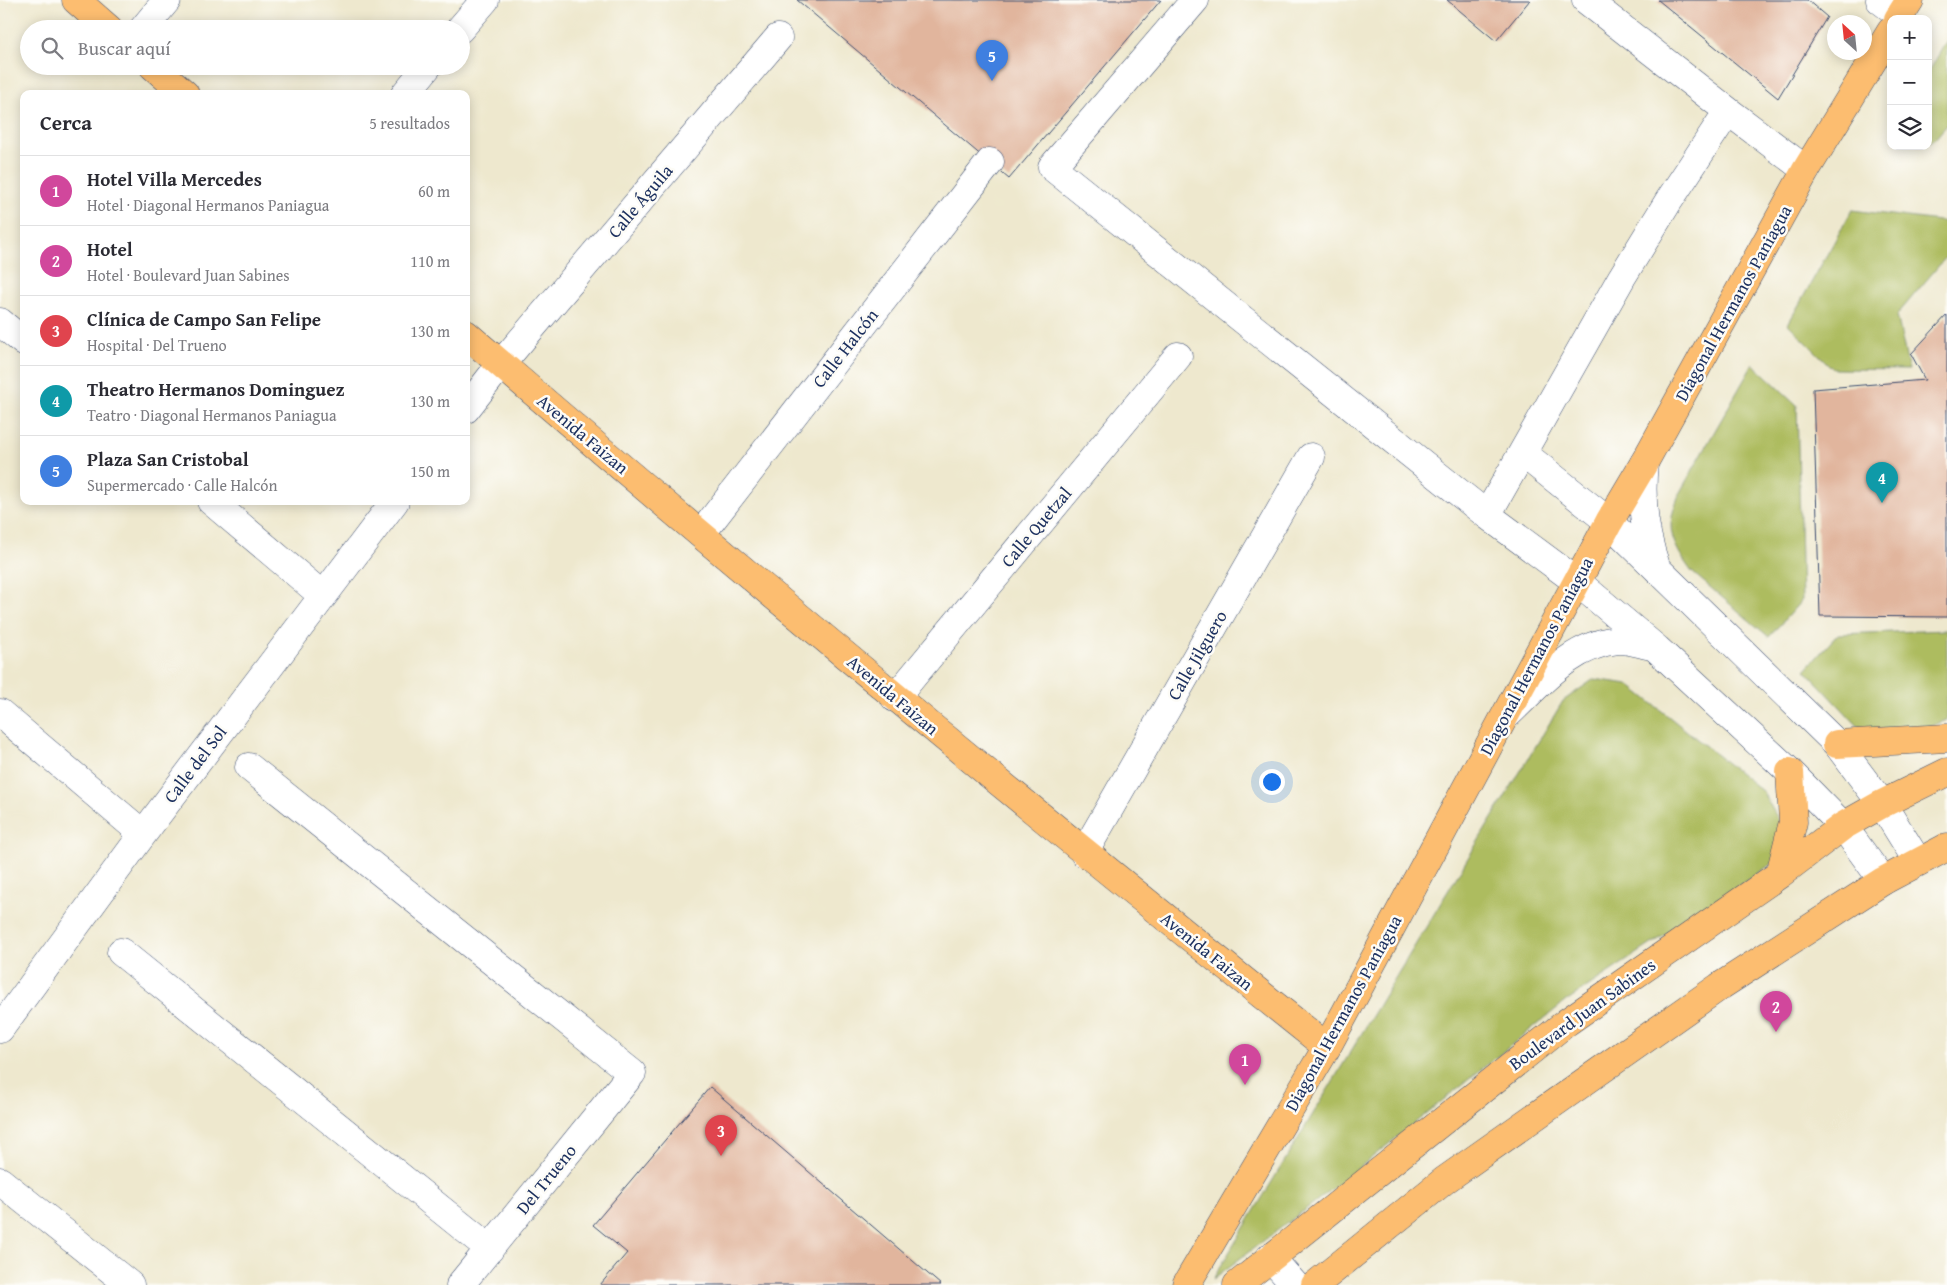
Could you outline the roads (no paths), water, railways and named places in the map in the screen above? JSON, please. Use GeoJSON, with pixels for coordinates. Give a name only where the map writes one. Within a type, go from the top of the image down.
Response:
{"type":"FeatureCollection","features":[{"type":"Feature","properties":{"kind":"main road"},"geometry":{"type":"LineString","coordinates":[[76,0],[99,20]]}},
{"type":"Feature","properties":{"kind":"main road","name":"Diagonal Hermanos Paniagua"},"geometry":{"type":"LineString","coordinates":[[1186,1285],[1327,1047],[1608,522],[1644,463],[1806,170],[1896,13]]}},
{"type":"Feature","properties":{"kind":"main road"},"geometry":{"type":"LineString","coordinates":[[163,75],[180,90]]}},
{"type":"Feature","properties":{"kind":"main road","name":"Avenida Faizan"},"geometry":{"type":"LineString","coordinates":[[470,337],[895,698],[1084,853],[1327,1047]]}},
{"type":"Feature","properties":{"kind":"main road"},"geometry":{"type":"LineString","coordinates":[[1836,744],[1947,738]]}},
{"type":"Feature","properties":{"kind":"main road"},"geometry":{"type":"LineString","coordinates":[[1780,874],[1793,822],[1790,772]]}},
{"type":"Feature","properties":{"kind":"main road","name":"Boulevard Juan Sabines"},"geometry":{"type":"LineString","coordinates":[[1237,1285],[1567,1022],[1780,874],[1843,826],[1882,804],[1947,772]]}},
{"type":"Feature","properties":{"kind":"main road"},"geometry":{"type":"LineString","coordinates":[[1315,1285],[1445,1180],[1719,987],[1883,881],[1947,847]]}},
{"type":"Feature","properties":{"kind":"street"},"geometry":{"type":"LineString","coordinates":[[150,20],[167,0]]}},
{"type":"Feature","properties":{"kind":"street"},"geometry":{"type":"LineString","coordinates":[[468,20],[485,0]]}},
{"type":"Feature","properties":{"kind":"street"},"geometry":{"type":"LineString","coordinates":[[1195,0],[1052,167],[1487,515],[1576,582],[1653,646],[1790,772],[1843,826],[1883,881]]}},
{"type":"Feature","properties":{"kind":"street"},"geometry":{"type":"LineString","coordinates":[[1586,0],[1806,170]]}},
{"type":"Feature","properties":{"kind":"street","name":"Calle Águila"},"geometry":{"type":"LineString","coordinates":[[501,364],[778,38]]}},
{"type":"Feature","properties":{"kind":"street"},"geometry":{"type":"LineString","coordinates":[[408,90],[421,75]]}},
{"type":"Feature","properties":{"kind":"street"},"geometry":{"type":"LineString","coordinates":[[1487,515],[1524,454],[1571,366],[1632,260],[1728,111]]}},
{"type":"Feature","properties":{"kind":"street","name":"Calle Halcón"},"geometry":{"type":"LineString","coordinates":[[701,534],[990,162]]}},
{"type":"Feature","properties":{"kind":"street"},"geometry":{"type":"LineString","coordinates":[[0,322],[20,339]]}},
{"type":"Feature","properties":{"kind":"street","name":"Calle Quetzal"},"geometry":{"type":"LineString","coordinates":[[895,698],[1178,356]]}},
{"type":"Feature","properties":{"kind":"street"},"geometry":{"type":"LineString","coordinates":[[470,404],[501,364]]}},
{"type":"Feature","properties":{"kind":"street"},"geometry":{"type":"LineString","coordinates":[[1524,454],[1608,522],[1836,744],[1882,804],[1918,862]]}},
{"type":"Feature","properties":{"kind":"street","name":"Calle Jilguero"},"geometry":{"type":"LineString","coordinates":[[1084,853],[1311,457]]}},
{"type":"Feature","properties":{"kind":"street"},"geometry":{"type":"LineString","coordinates":[[1644,463],[1642,488],[1643,514],[1650,551],[1657,570]]}},
{"type":"Feature","properties":{"kind":"street"},"geometry":{"type":"LineString","coordinates":[[216,505],[322,595]]}},
{"type":"Feature","properties":{"kind":"street","name":"Calle del Sol"},"geometry":{"type":"LineString","coordinates":[[0,1029],[143,834],[392,505]]}},
{"type":"Feature","properties":{"kind":"street"},"geometry":{"type":"LineString","coordinates":[[1502,720],[1566,660],[1590,646],[1619,640],[1653,646]]}},
{"type":"Feature","properties":{"kind":"street"},"geometry":{"type":"LineString","coordinates":[[0,713],[143,834]]}},
{"type":"Feature","properties":{"kind":"street","name":"Del Trueno"},"geometry":{"type":"LineString","coordinates":[[249,767],[632,1073],[460,1285]]}},
{"type":"Feature","properties":{"kind":"street"},"geometry":{"type":"LineString","coordinates":[[121,952],[490,1249]]}},
{"type":"Feature","properties":{"kind":"street"},"geometry":{"type":"LineString","coordinates":[[0,1181],[130,1285]]}},
{"type":"Feature","properties":{"kind":"street"},"geometry":{"type":"LineString","coordinates":[[1270,1257],[1295,1285]]}},
{"type":"Feature","properties":{"kind":"place","name":"Plaza San Cristobal"},"geometry":{"type":"Point","coordinates":[992,81]}},
{"type":"Feature","properties":{"kind":"place","name":"Theatro Hermanos Dominguez"},"geometry":{"type":"Point","coordinates":[1882,503]}},
{"type":"Feature","properties":{"kind":"place","name":"Hotel"},"geometry":{"type":"Point","coordinates":[1776,1032]}},
{"type":"Feature","properties":{"kind":"place","name":"Hotel Villa Mercedes"},"geometry":{"type":"Point","coordinates":[1245,1085]}},
{"type":"Feature","properties":{"kind":"place","name":"Clínica de Campo San Felipe"},"geometry":{"type":"Point","coordinates":[721,1156]}}]}
